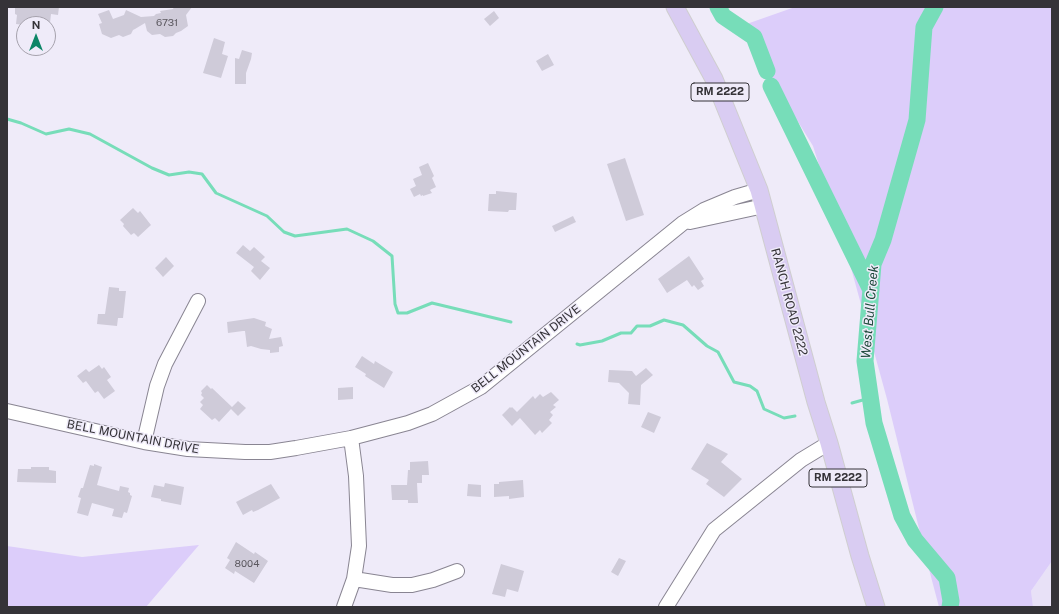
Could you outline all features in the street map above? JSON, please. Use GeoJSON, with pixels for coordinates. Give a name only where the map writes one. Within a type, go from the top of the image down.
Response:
{"type":"FeatureCollection","features":[{"type":"Feature","properties":{"kind":"main road","name":"RANCH ROAD 2222"},"geometry":{"type":"LineString","coordinates":[[675,7],[714,79],[761,198],[816,402],[876,607]]}},
{"type":"Feature","properties":{"kind":"street","name":"BELL MOUNTAIN DRIVE"},"geometry":{"type":"LineString","coordinates":[[7,411],[144,442],[188,449],[245,452],[270,452],[296,448],[351,438],[408,423],[432,414],[481,387],[683,223],[709,219],[761,198]]}},
{"type":"Feature","properties":{"kind":"street"},"geometry":{"type":"LineString","coordinates":[[144,442],[157,386],[165,364],[198,301]]}},
{"type":"Feature","properties":{"kind":"street"},"geometry":{"type":"LineString","coordinates":[[344,607],[354,580],[359,546],[356,476],[351,438]]}},
{"type":"Feature","properties":{"kind":"street"},"geometry":{"type":"LineString","coordinates":[[666,607],[714,530],[802,460],[829,444]]}},
{"type":"Feature","properties":{"kind":"street"},"geometry":{"type":"LineString","coordinates":[[354,580],[392,585],[412,585],[433,580],[457,571]]}},
{"type":"Feature","properties":{"kind":"shaded area"},"geometry":{"type":"Polygon","coordinates":[[[795,7],[1052,7],[1052,561],[1031,591],[1033,607],[939,607],[887,399],[848,257],[813,146],[741,26],[795,7]]]}},
{"type":"Feature","properties":{"kind":"shaded area"},"geometry":{"type":"Polygon","coordinates":[[[199,545],[146,607],[7,607],[7,546],[82,557],[199,545]]]}},
{"type":"Feature","properties":{"kind":"shaded area"},"geometry":{"type":"Polygon","coordinates":[[[1052,561],[1052,607],[1033,607],[1031,591],[1052,561]]]}},
{"type":"Feature","properties":{"kind":"building"},"geometry":{"type":"Polygon","coordinates":[[[15,7],[59,7],[58,15],[17,16],[15,14],[15,7]]]}},
{"type":"Feature","properties":{"kind":"building"},"geometry":{"type":"Polygon","coordinates":[[[174,7],[192,7],[186,15],[188,26],[173,36],[165,37],[160,34],[152,35],[147,31],[145,23],[133,30],[131,34],[123,37],[119,35],[111,38],[102,34],[99,24],[102,23],[98,14],[109,10],[113,19],[124,15],[126,10],[141,17],[154,16],[161,13],[160,11],[173,9],[174,7]]]}},
{"type":"Feature","properties":{"kind":"building"},"geometry":{"type":"Polygon","coordinates":[[[494,11],[499,18],[490,26],[484,19],[494,11]]]}},
{"type":"Feature","properties":{"kind":"building"},"geometry":{"type":"Polygon","coordinates":[[[214,38],[225,42],[222,54],[228,56],[221,78],[203,73],[214,38]]]}},
{"type":"Feature","properties":{"kind":"building"},"geometry":{"type":"Polygon","coordinates":[[[242,50],[252,53],[246,73],[246,84],[235,84],[235,58],[239,59],[242,50]]]}},
{"type":"Feature","properties":{"kind":"building"},"geometry":{"type":"Polygon","coordinates":[[[548,54],[554,65],[542,71],[536,61],[548,54]]]}},
{"type":"Feature","properties":{"kind":"building"},"geometry":{"type":"Polygon","coordinates":[[[625,158],[644,215],[626,221],[607,164],[625,158]]]}},
{"type":"Feature","properties":{"kind":"building"},"geometry":{"type":"Polygon","coordinates":[[[428,163],[434,176],[432,178],[436,187],[430,190],[432,193],[423,196],[420,194],[414,197],[410,189],[416,186],[413,179],[422,175],[419,167],[428,163]]]}},
{"type":"Feature","properties":{"kind":"building"},"geometry":{"type":"Polygon","coordinates":[[[496,191],[517,193],[516,210],[509,210],[508,212],[488,211],[489,194],[496,194],[496,191]]]}},
{"type":"Feature","properties":{"kind":"building"},"geometry":{"type":"Polygon","coordinates":[[[133,208],[138,213],[140,211],[151,225],[138,237],[134,233],[131,235],[120,220],[133,208]]]}},
{"type":"Feature","properties":{"kind":"building"},"geometry":{"type":"Polygon","coordinates":[[[573,216],[576,222],[555,232],[552,226],[573,216]]]}},
{"type":"Feature","properties":{"kind":"building"},"geometry":{"type":"Polygon","coordinates":[[[243,245],[250,251],[254,247],[265,257],[261,261],[270,268],[260,280],[251,271],[254,267],[236,253],[243,245]]]}},
{"type":"Feature","properties":{"kind":"building"},"geometry":{"type":"Polygon","coordinates":[[[689,256],[704,279],[701,281],[704,286],[698,290],[694,285],[692,287],[687,280],[667,293],[658,279],[689,256]]]}},
{"type":"Feature","properties":{"kind":"building"},"geometry":{"type":"Polygon","coordinates":[[[166,257],[174,266],[163,277],[155,268],[166,257]]]}},
{"type":"Feature","properties":{"kind":"building"},"geometry":{"type":"Polygon","coordinates":[[[109,287],[119,288],[119,291],[126,291],[123,318],[118,318],[117,326],[97,324],[98,314],[105,314],[109,287]]]}},
{"type":"Feature","properties":{"kind":"building"},"geometry":{"type":"Polygon","coordinates":[[[254,318],[266,322],[265,326],[272,329],[269,339],[281,337],[283,346],[279,347],[279,352],[270,353],[270,350],[251,346],[247,347],[245,331],[228,333],[227,322],[254,318]]]}},
{"type":"Feature","properties":{"kind":"building"},"geometry":{"type":"Polygon","coordinates":[[[362,356],[374,364],[375,361],[393,372],[384,388],[365,376],[366,374],[355,367],[362,356]]]}},
{"type":"Feature","properties":{"kind":"building"},"geometry":{"type":"Polygon","coordinates":[[[99,365],[102,369],[104,367],[111,377],[107,380],[115,391],[104,399],[98,391],[95,393],[86,381],[83,383],[77,376],[86,369],[89,372],[99,365]]]}},
{"type":"Feature","properties":{"kind":"building"},"geometry":{"type":"Polygon","coordinates":[[[646,368],[653,375],[641,385],[640,405],[628,404],[629,393],[619,383],[608,382],[609,370],[632,371],[636,376],[646,368]]]}},
{"type":"Feature","properties":{"kind":"building"},"geometry":{"type":"Polygon","coordinates":[[[207,385],[232,407],[238,401],[246,408],[238,416],[231,409],[219,422],[215,418],[212,420],[200,409],[203,405],[200,402],[204,398],[201,395],[201,391],[207,385]]]}},
{"type":"Feature","properties":{"kind":"building"},"geometry":{"type":"Polygon","coordinates":[[[353,387],[353,399],[338,400],[338,388],[353,387]]]}},
{"type":"Feature","properties":{"kind":"building"},"geometry":{"type":"Polygon","coordinates":[[[551,392],[559,400],[553,405],[556,407],[550,412],[553,415],[549,420],[552,423],[542,433],[540,430],[535,435],[520,418],[512,426],[502,415],[510,407],[517,412],[533,396],[535,399],[540,394],[543,397],[551,392]]]}},
{"type":"Feature","properties":{"kind":"building"},"geometry":{"type":"Polygon","coordinates":[[[648,412],[661,417],[654,433],[641,427],[648,412]]]}},
{"type":"Feature","properties":{"kind":"building"},"geometry":{"type":"Polygon","coordinates":[[[707,443],[728,454],[721,462],[742,479],[724,497],[706,484],[709,480],[691,469],[707,443]]]}},
{"type":"Feature","properties":{"kind":"building"},"geometry":{"type":"Polygon","coordinates":[[[428,461],[429,475],[422,475],[422,483],[417,483],[418,503],[408,503],[408,500],[392,500],[391,485],[407,485],[410,462],[428,461]]]}},
{"type":"Feature","properties":{"kind":"building"},"geometry":{"type":"Polygon","coordinates":[[[94,464],[102,467],[97,485],[119,491],[120,486],[129,488],[128,492],[132,496],[127,513],[124,512],[122,518],[112,516],[114,509],[92,503],[88,516],[77,513],[81,498],[78,497],[81,488],[83,488],[90,465],[94,466],[94,464]]]}},
{"type":"Feature","properties":{"kind":"building"},"geometry":{"type":"Polygon","coordinates":[[[31,467],[49,467],[49,470],[56,471],[56,483],[17,482],[18,469],[31,469],[31,467]]]}},
{"type":"Feature","properties":{"kind":"building"},"geometry":{"type":"Polygon","coordinates":[[[523,480],[524,497],[509,499],[509,496],[494,497],[494,484],[499,484],[499,482],[523,480]]]}},
{"type":"Feature","properties":{"kind":"building"},"geometry":{"type":"Polygon","coordinates":[[[165,483],[184,487],[181,505],[161,501],[161,499],[151,497],[154,485],[164,487],[165,483]]]}},
{"type":"Feature","properties":{"kind":"building"},"geometry":{"type":"Polygon","coordinates":[[[271,484],[280,498],[258,510],[253,512],[252,510],[243,515],[236,502],[271,484]]]}},
{"type":"Feature","properties":{"kind":"building"},"geometry":{"type":"Polygon","coordinates":[[[468,484],[481,485],[481,497],[467,496],[468,484]]]}},
{"type":"Feature","properties":{"kind":"building"},"geometry":{"type":"Polygon","coordinates":[[[236,542],[268,561],[254,583],[235,571],[234,574],[225,568],[230,560],[227,558],[236,542]]]}},
{"type":"Feature","properties":{"kind":"building"},"geometry":{"type":"Polygon","coordinates":[[[619,558],[626,561],[618,576],[611,572],[619,558]]]}},
{"type":"Feature","properties":{"kind":"building"},"geometry":{"type":"Polygon","coordinates":[[[501,564],[524,571],[518,592],[507,589],[505,597],[492,594],[501,564]]]}},
{"type":"Feature","properties":{"kind":"waterway"},"geometry":{"type":"LineString","coordinates":[[718,7],[723,16],[754,37],[767,71]]}},
{"type":"Feature","properties":{"kind":"waterway","name":"West Bull Creek"},"geometry":{"type":"LineString","coordinates":[[935,7],[924,27],[917,120],[883,240],[873,264],[865,361],[874,423],[902,516],[915,540],[947,578],[951,601],[950,607]]}},
{"type":"Feature","properties":{"kind":"waterway"},"geometry":{"type":"LineString","coordinates":[[771,86],[871,290]]}},
{"type":"Feature","properties":{"kind":"waterway"},"geometry":{"type":"LineString","coordinates":[[7,119],[21,123],[46,134],[69,129],[90,134],[152,168],[169,175],[189,172],[202,174],[216,193],[267,216],[284,232],[295,236],[347,229],[373,241],[392,256],[395,304],[398,313],[407,313],[432,303],[511,322]]}},
{"type":"Feature","properties":{"kind":"waterway"},"geometry":{"type":"LineString","coordinates":[[577,344],[580,345],[602,341],[621,333],[631,333],[637,326],[650,326],[664,320],[683,325],[707,346],[718,352],[734,382],[750,386],[757,391],[764,409],[784,418],[795,416]]}},
{"type":"Feature","properties":{"kind":"waterway"},"geometry":{"type":"LineString","coordinates":[[852,403],[870,398]]}}]}
